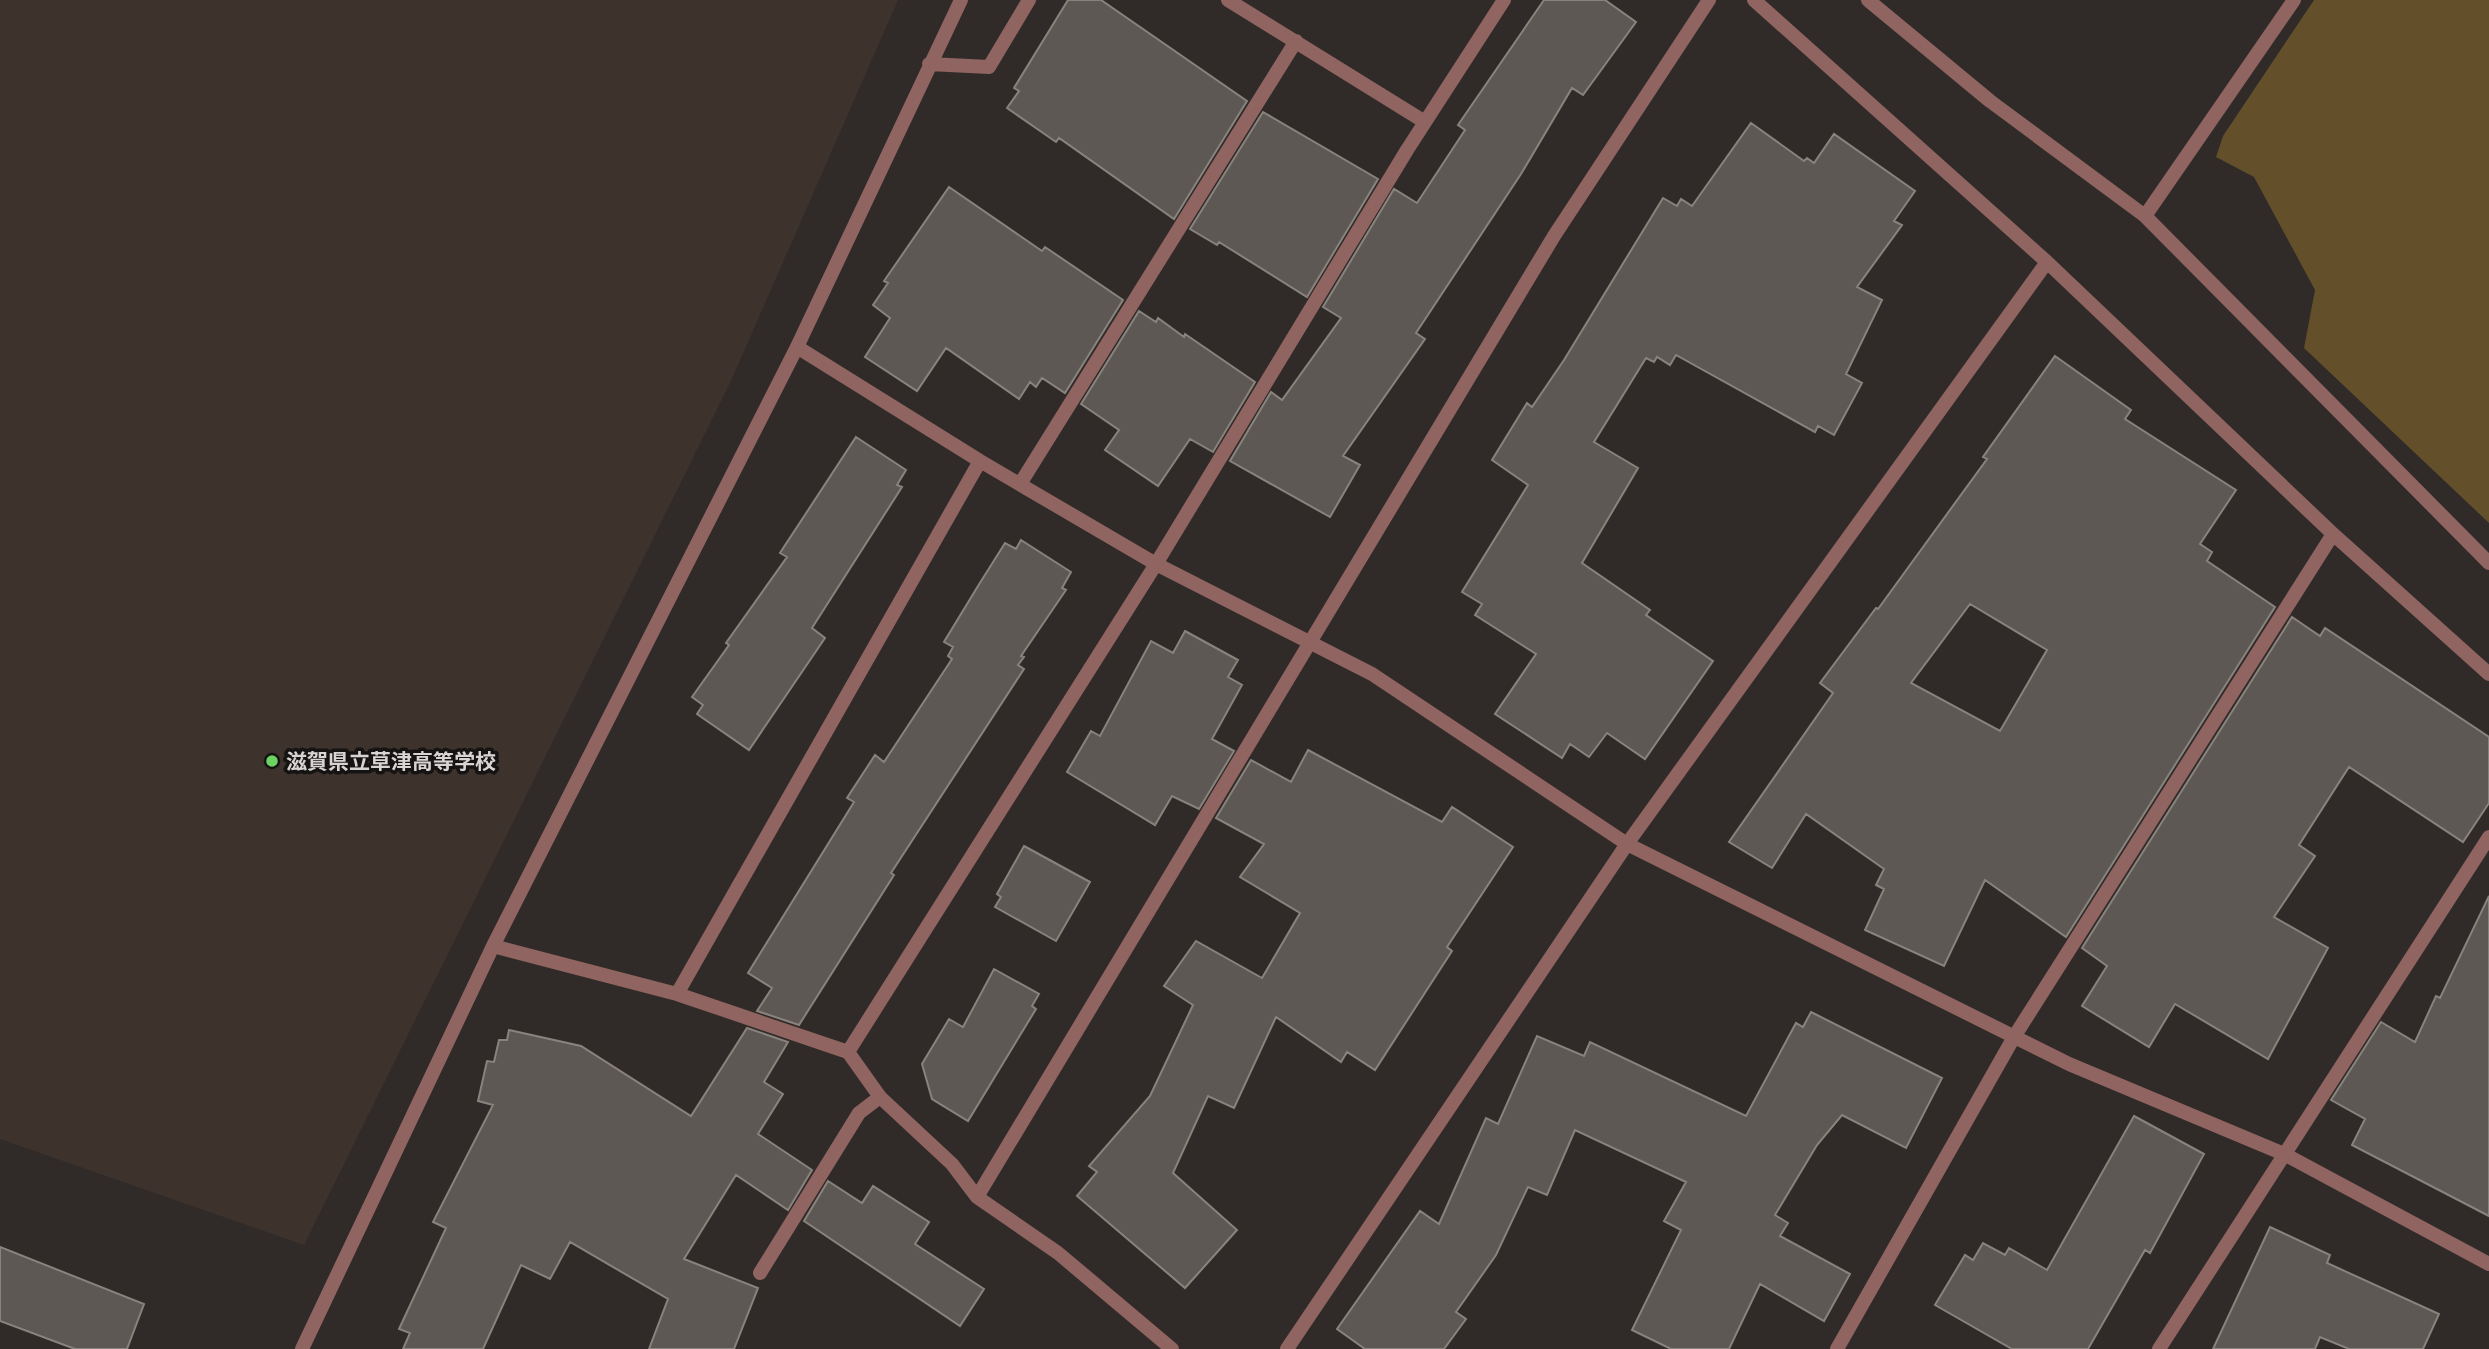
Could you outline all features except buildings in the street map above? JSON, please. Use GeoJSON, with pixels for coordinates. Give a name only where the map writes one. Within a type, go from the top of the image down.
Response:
{"type":"FeatureCollection","features":[{"type":"Feature","properties":{"kind":"street"},"geometry":{"type":"LineString","coordinates":[[302,1349],[494,946],[797,347],[961,0]]}},
{"type":"Feature","properties":{"kind":"street"},"geometry":{"type":"LineString","coordinates":[[929,64],[989,67],[1029,0]]}},
{"type":"Feature","properties":{"kind":"street"},"geometry":{"type":"LineString","coordinates":[[1228,0],[1425,122]]}},
{"type":"Feature","properties":{"kind":"street"},"geometry":{"type":"LineString","coordinates":[[848,1052],[1156,564],[1425,122],[1504,0]]}},
{"type":"Feature","properties":{"kind":"street"},"geometry":{"type":"LineString","coordinates":[[977,1196],[1554,236],[1709,0]]}},
{"type":"Feature","properties":{"kind":"street"},"geometry":{"type":"LineString","coordinates":[[1754,0],[2047,262],[2333,534],[2489,674]]}},
{"type":"Feature","properties":{"kind":"street"},"geometry":{"type":"LineString","coordinates":[[1868,0],[1990,101],[2145,216],[2489,563]]}},
{"type":"Feature","properties":{"kind":"street"},"geometry":{"type":"LineString","coordinates":[[2145,216],[2294,0]]}},
{"type":"Feature","properties":{"kind":"street"},"geometry":{"type":"LineString","coordinates":[[1020,484],[1296,41]]}},
{"type":"Feature","properties":{"kind":"street"},"geometry":{"type":"LineString","coordinates":[[1287,1349],[1627,844],[2047,262]]}},
{"type":"Feature","properties":{"kind":"street"},"geometry":{"type":"LineString","coordinates":[[797,347],[1156,564],[1372,674],[1627,844],[2069,1064],[2284,1154],[2489,1264]]}},
{"type":"Feature","properties":{"kind":"street"},"geometry":{"type":"LineString","coordinates":[[677,994],[980,460]]}},
{"type":"Feature","properties":{"kind":"street"},"geometry":{"type":"LineString","coordinates":[[1837,1349],[2014,1037],[2333,534]]}},
{"type":"Feature","properties":{"kind":"street"},"geometry":{"type":"LineString","coordinates":[[2159,1349],[2489,837]]}},
{"type":"Feature","properties":{"kind":"street"},"geometry":{"type":"LineString","coordinates":[[494,946],[677,994],[848,1052],[880,1097],[951,1164],[977,1196],[1059,1253],[1172,1349]]}},
{"type":"Feature","properties":{"kind":"street"},"geometry":{"type":"LineString","coordinates":[[760,1273],[859,1113],[880,1097]]}},
{"type":"Feature","properties":{"kind":"shaded area","name":"滋賀県立草津高等学校"},"geometry":{"type":"Polygon","coordinates":[[[0,0],[898,0],[730,383],[304,1245],[0,1139],[0,0]]]}},
{"type":"Feature","properties":{"kind":"shaded area"},"geometry":{"type":"Polygon","coordinates":[[[2314,0],[2489,0],[2489,523],[2304,348],[2315,290],[2254,177],[2216,157],[2223,136],[2314,0]]]}},
{"type":"Feature","properties":{"kind":"place","name":"滋賀県立草津高等学校"},"geometry":{"type":"Point","coordinates":[272,761]}}]}
